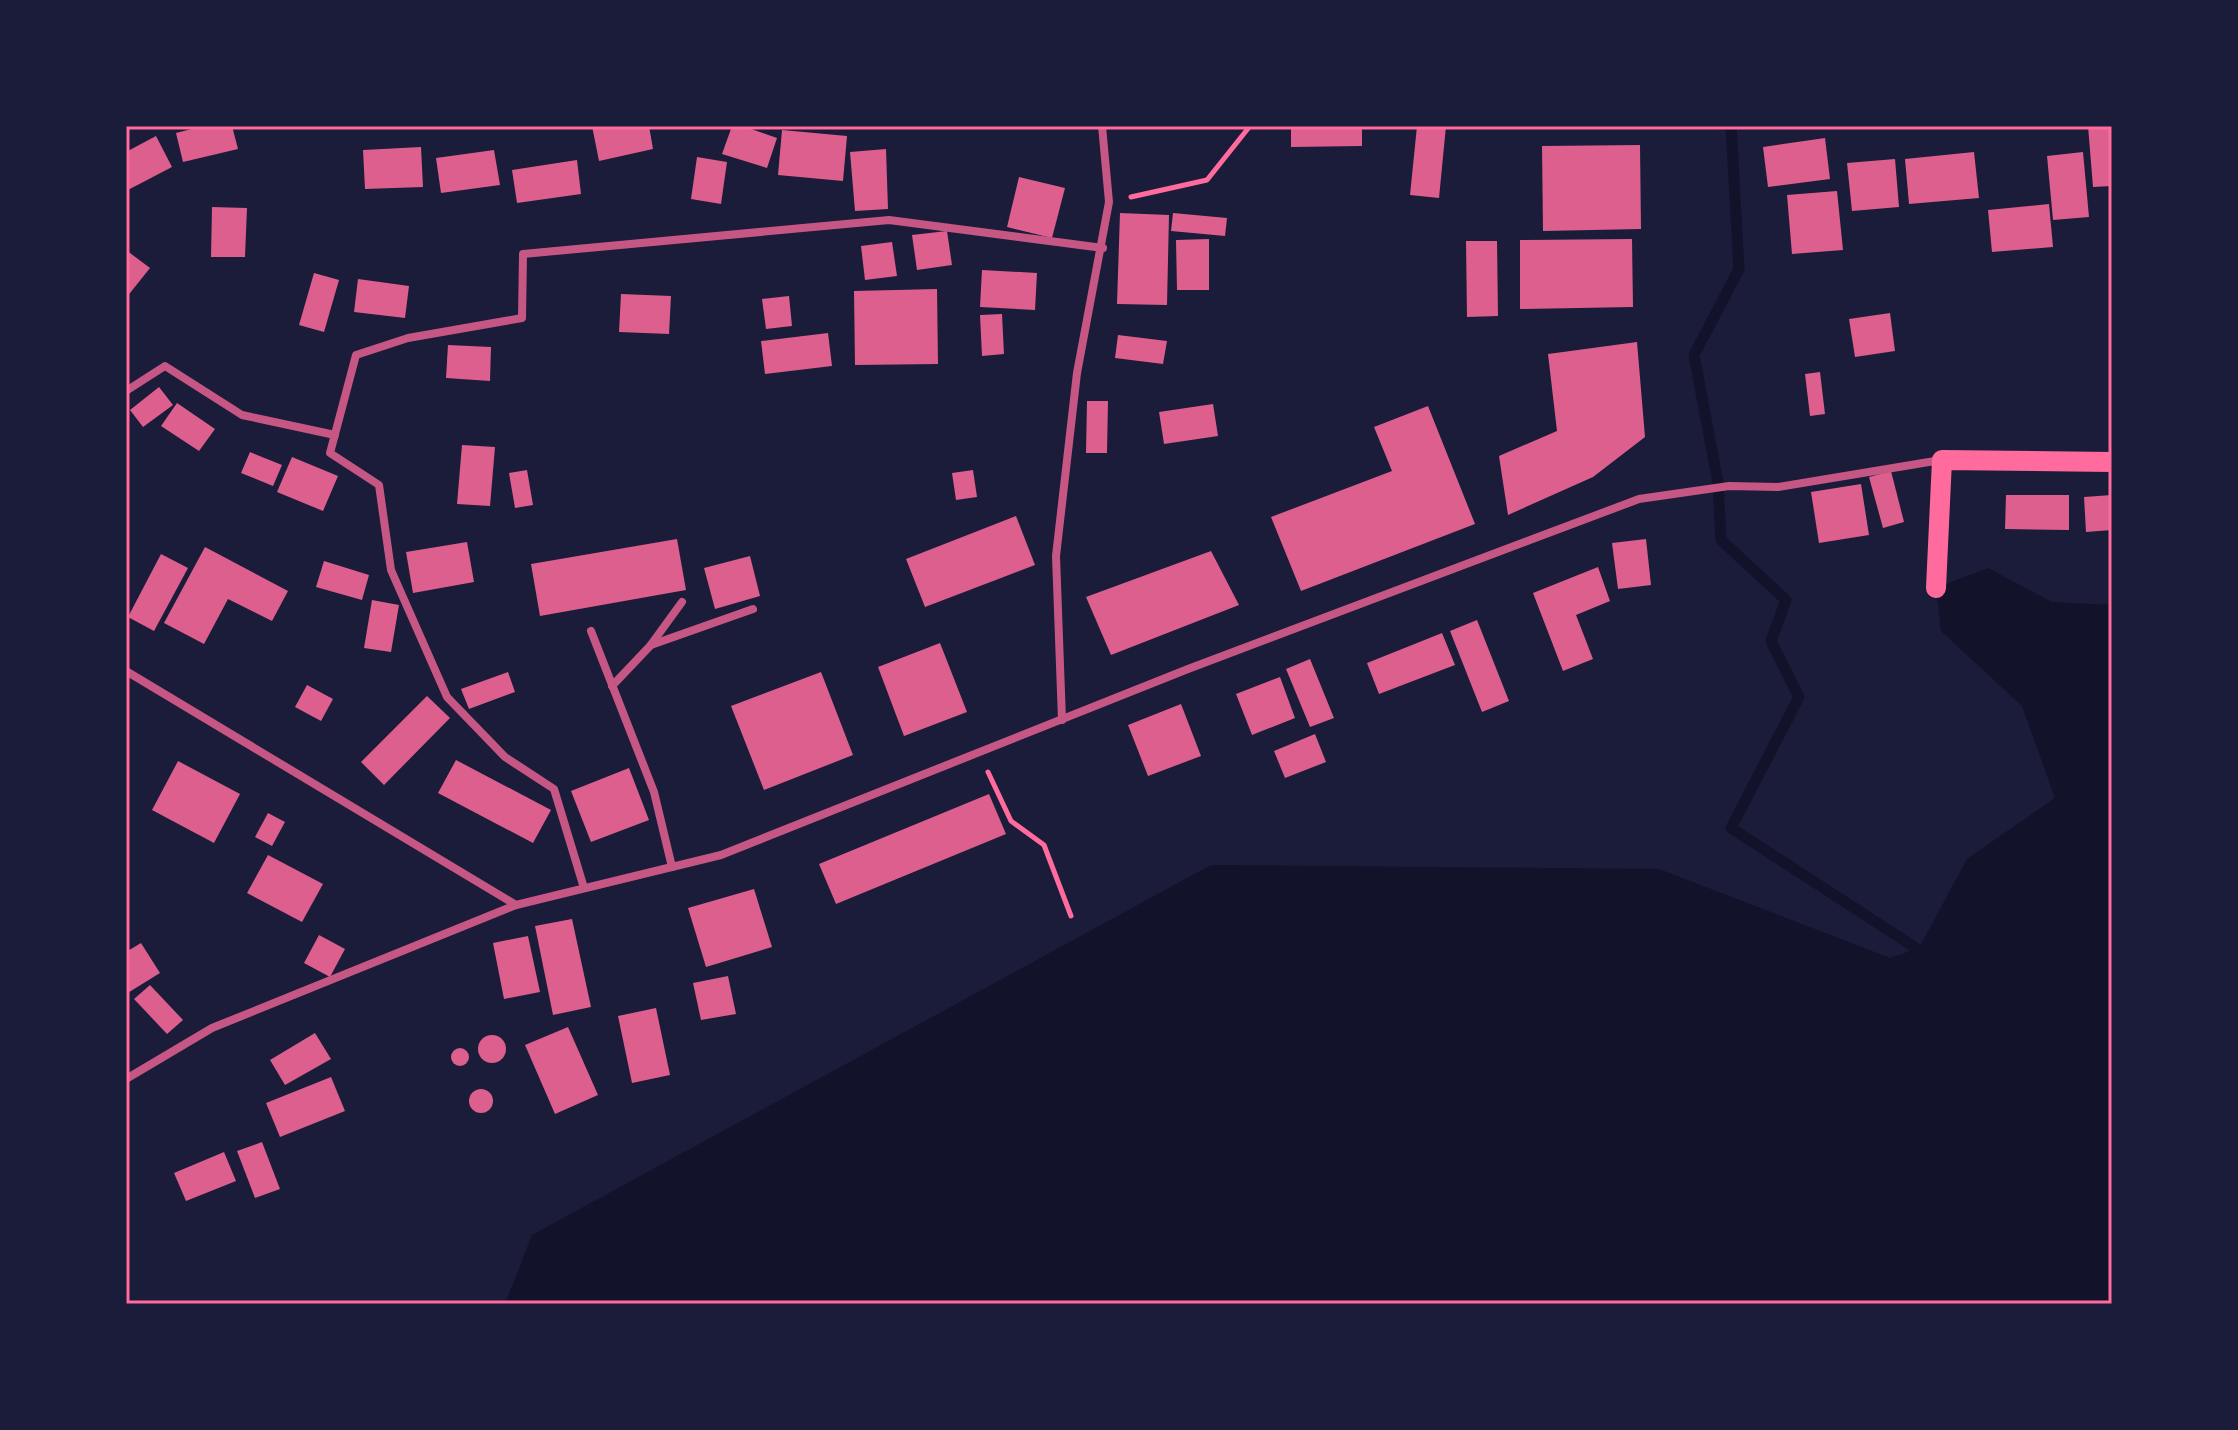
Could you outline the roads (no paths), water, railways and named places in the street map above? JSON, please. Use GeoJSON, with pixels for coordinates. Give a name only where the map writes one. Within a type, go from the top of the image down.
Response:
{"type":"FeatureCollection","features":[{"type":"Feature","properties":{"kind":"main road"},"geometry":{"type":"LineString","coordinates":[[1936,588],[1942,460],[2112,462]]}},
{"type":"Feature","properties":{"kind":"street"},"geometry":{"type":"LineString","coordinates":[[1062,720],[1056,556],[1077,373],[1103,248],[1109,202],[1102,126]]}},
{"type":"Feature","properties":{"kind":"street"},"geometry":{"type":"LineString","coordinates":[[584,888],[554,789],[505,757],[447,697],[391,570],[379,485],[330,453],[356,355],[408,338],[522,318],[523,254],[889,220],[1103,248]]}},
{"type":"Feature","properties":{"kind":"street"},"geometry":{"type":"LineString","coordinates":[[126,391],[165,366],[242,415],[335,435]]}},
{"type":"Feature","properties":{"kind":"street"},"geometry":{"type":"LineString","coordinates":[[126,1079],[212,1028],[516,905],[721,855],[1062,720],[1639,499],[1729,486],[1778,487],[1942,460]]}},
{"type":"Feature","properties":{"kind":"street"},"geometry":{"type":"LineString","coordinates":[[612,686],[650,646],[682,602]]}},
{"type":"Feature","properties":{"kind":"street"},"geometry":{"type":"LineString","coordinates":[[650,646],[753,609]]}},
{"type":"Feature","properties":{"kind":"street"},"geometry":{"type":"LineString","coordinates":[[591,631],[654,792],[672,867]]}},
{"type":"Feature","properties":{"kind":"street"},"geometry":{"type":"LineString","coordinates":[[126,671],[516,905]]}},
{"type":"Feature","properties":{"kind":"waterway"},"geometry":{"type":"LineString","coordinates":[[1731,126],[1739,269],[1694,355],[1718,483],[1721,540],[1786,600],[1771,641],[1799,697],[1731,828],[1930,957]]}}]}
